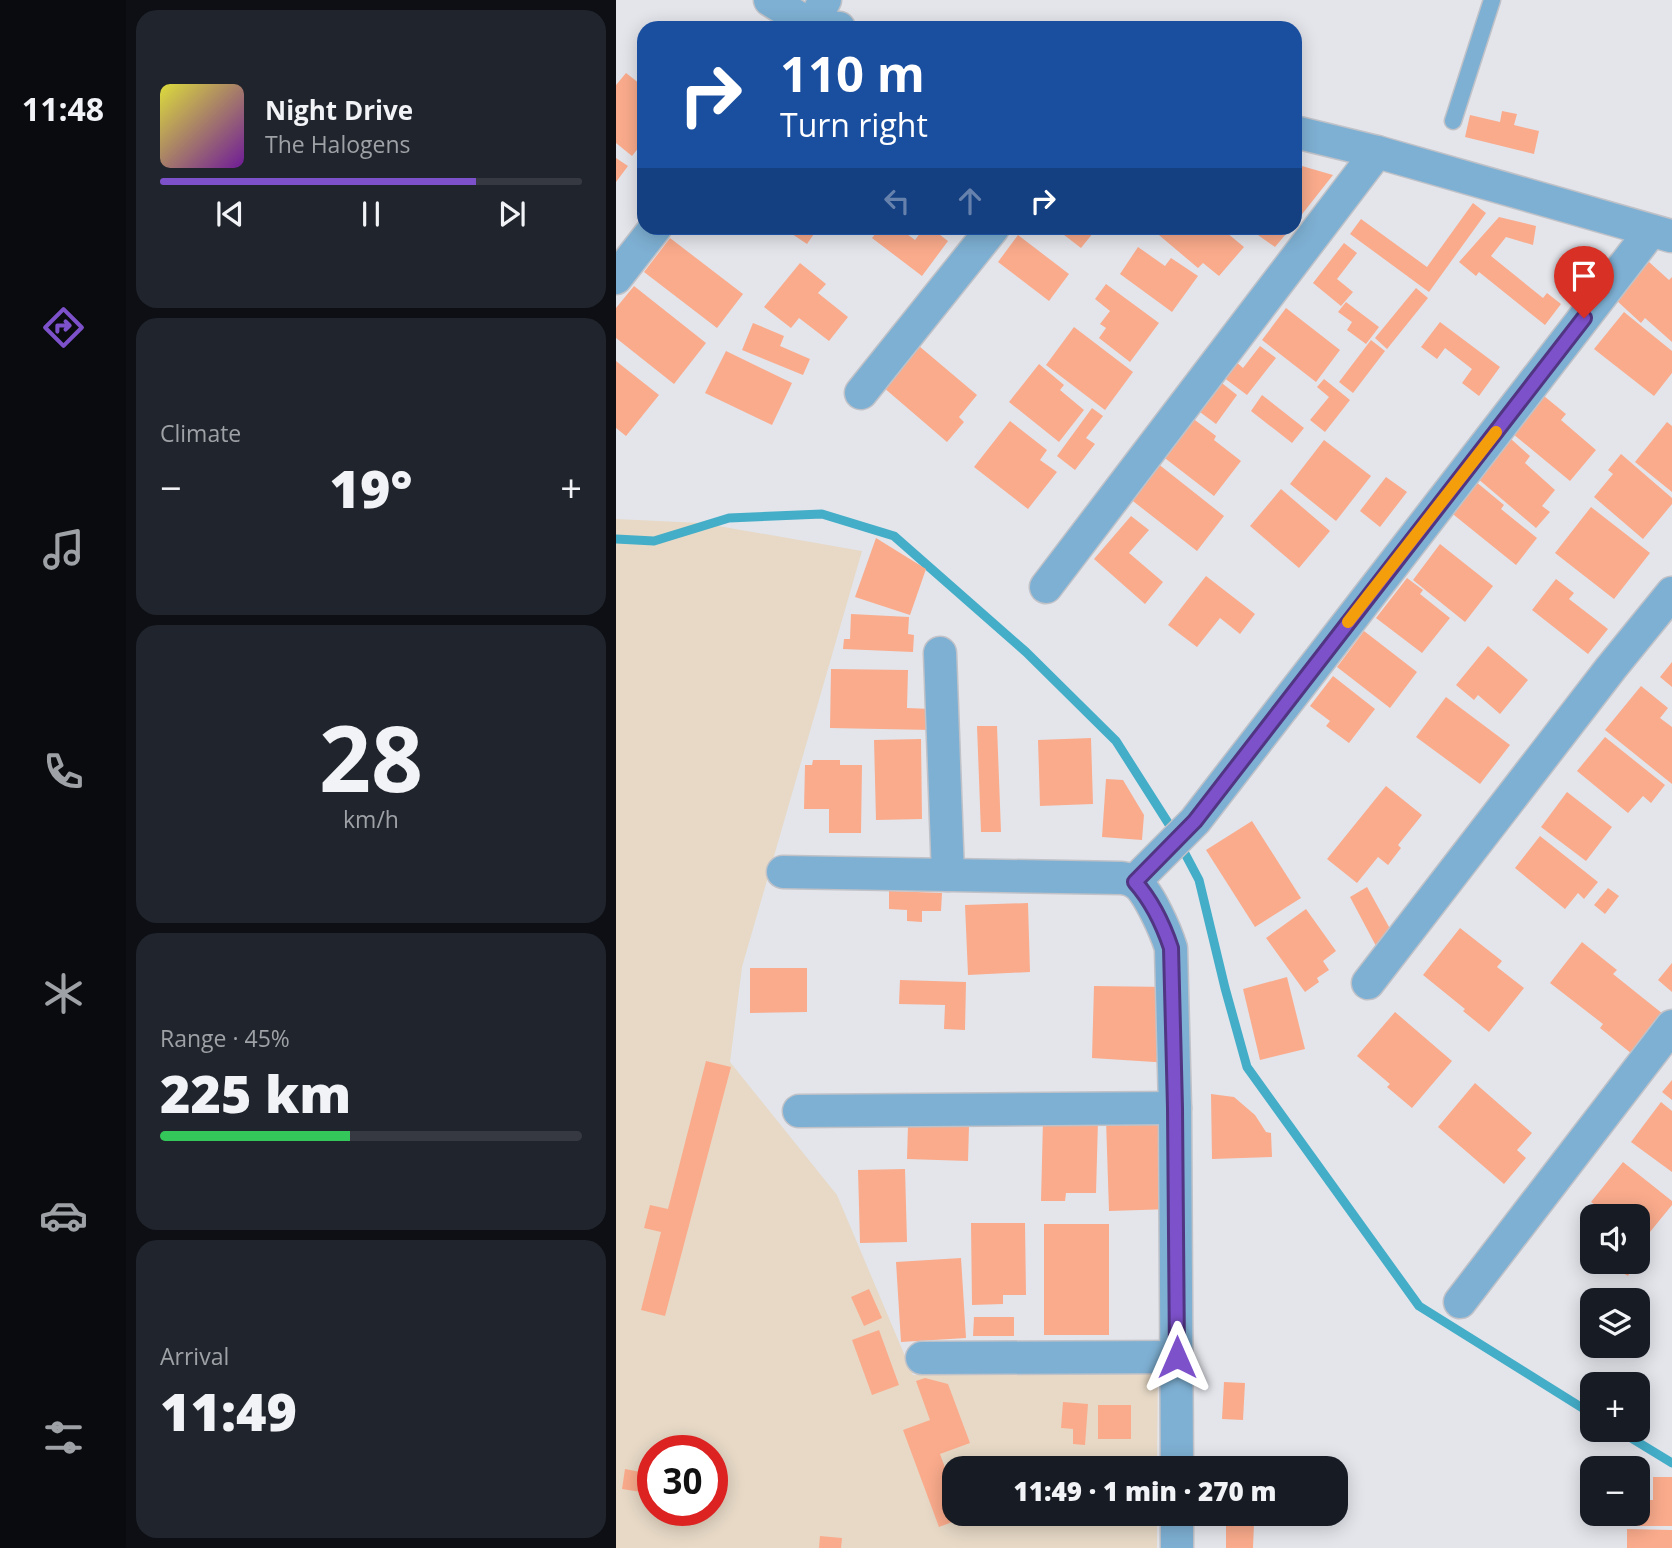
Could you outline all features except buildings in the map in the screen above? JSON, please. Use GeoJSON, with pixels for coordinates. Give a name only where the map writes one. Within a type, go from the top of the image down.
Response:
{"type":"FeatureCollection","features":[{"type":"Feature","properties":{"kind":"street"},"geometry":{"type":"LineString","coordinates":[[770,0],[822,21]]}},
{"type":"Feature","properties":{"kind":"street"},"geometry":{"type":"LineString","coordinates":[[783,872],[1122,878],[1143,873],[1195,821],[1662,234],[1377,152],[1302,134]]}},
{"type":"Feature","properties":{"kind":"street"},"geometry":{"type":"LineString","coordinates":[[1046,587],[1377,152]]}},
{"type":"Feature","properties":{"kind":"street"},"geometry":{"type":"LineString","coordinates":[[616,278],[650,235]]}},
{"type":"Feature","properties":{"kind":"street"},"geometry":{"type":"LineString","coordinates":[[861,393],[987,235]]}},
{"type":"Feature","properties":{"kind":"street"},"geometry":{"type":"LineString","coordinates":[[1368,983],[1672,593]]}},
{"type":"Feature","properties":{"kind":"street"},"geometry":{"type":"LineString","coordinates":[[940,653],[947,875]]}},
{"type":"Feature","properties":{"kind":"street"},"geometry":{"type":"LineString","coordinates":[[1143,873],[1144,892],[1166,932],[1171,948],[1175,1108],[1177,1456]]}},
{"type":"Feature","properties":{"kind":"street"},"geometry":{"type":"LineString","coordinates":[[1460,1302],[1672,1026]]}},
{"type":"Feature","properties":{"kind":"street"},"geometry":{"type":"LineString","coordinates":[[799,1111],[1175,1108]]}},
{"type":"Feature","properties":{"kind":"street"},"geometry":{"type":"LineString","coordinates":[[922,1357],[1177,1357]]}},
{"type":"Feature","properties":{"kind":"street"},"geometry":{"type":"LineString","coordinates":[[1177,1526],[1177,1548]]}},
{"type":"Feature","properties":{"kind":"lane"},"geometry":{"type":"LineString","coordinates":[[1453,121],[1493,0]]}},
{"type":"Feature","properties":{"kind":"shaded area"},"geometry":{"type":"Polygon","coordinates":[[[616,519],[701,523],[862,551],[742,967],[730,1062],[837,1195],[913,1375],[1158,1359],[1157,1456],[942,1456],[942,1526],[1157,1526],[1157,1548],[616,1548],[616,519]]]}},
{"type":"Feature","properties":{"kind":"waterway"},"geometry":{"type":"LineString","coordinates":[[616,539],[654,541],[729,518],[822,514],[894,536],[1026,652],[1116,741],[1172,829],[1199,880],[1247,1067],[1419,1306],[1580,1407]]}},
{"type":"Feature","properties":{"kind":"waterway"},"geometry":{"type":"LineString","coordinates":[[1638,1442],[1672,1463]]}},
{"type":"Feature","properties":{"kind":"slow traffic"},"geometry":{"type":"LineString","coordinates":[[1348,622],[1496,432]]}},
{"type":"Feature","properties":{"kind":"route"},"geometry":{"type":"LineString","coordinates":[[1177,1357],[1171,948],[1166,932],[1144,892],[1135,882],[1195,821],[1584,318]]}}]}
